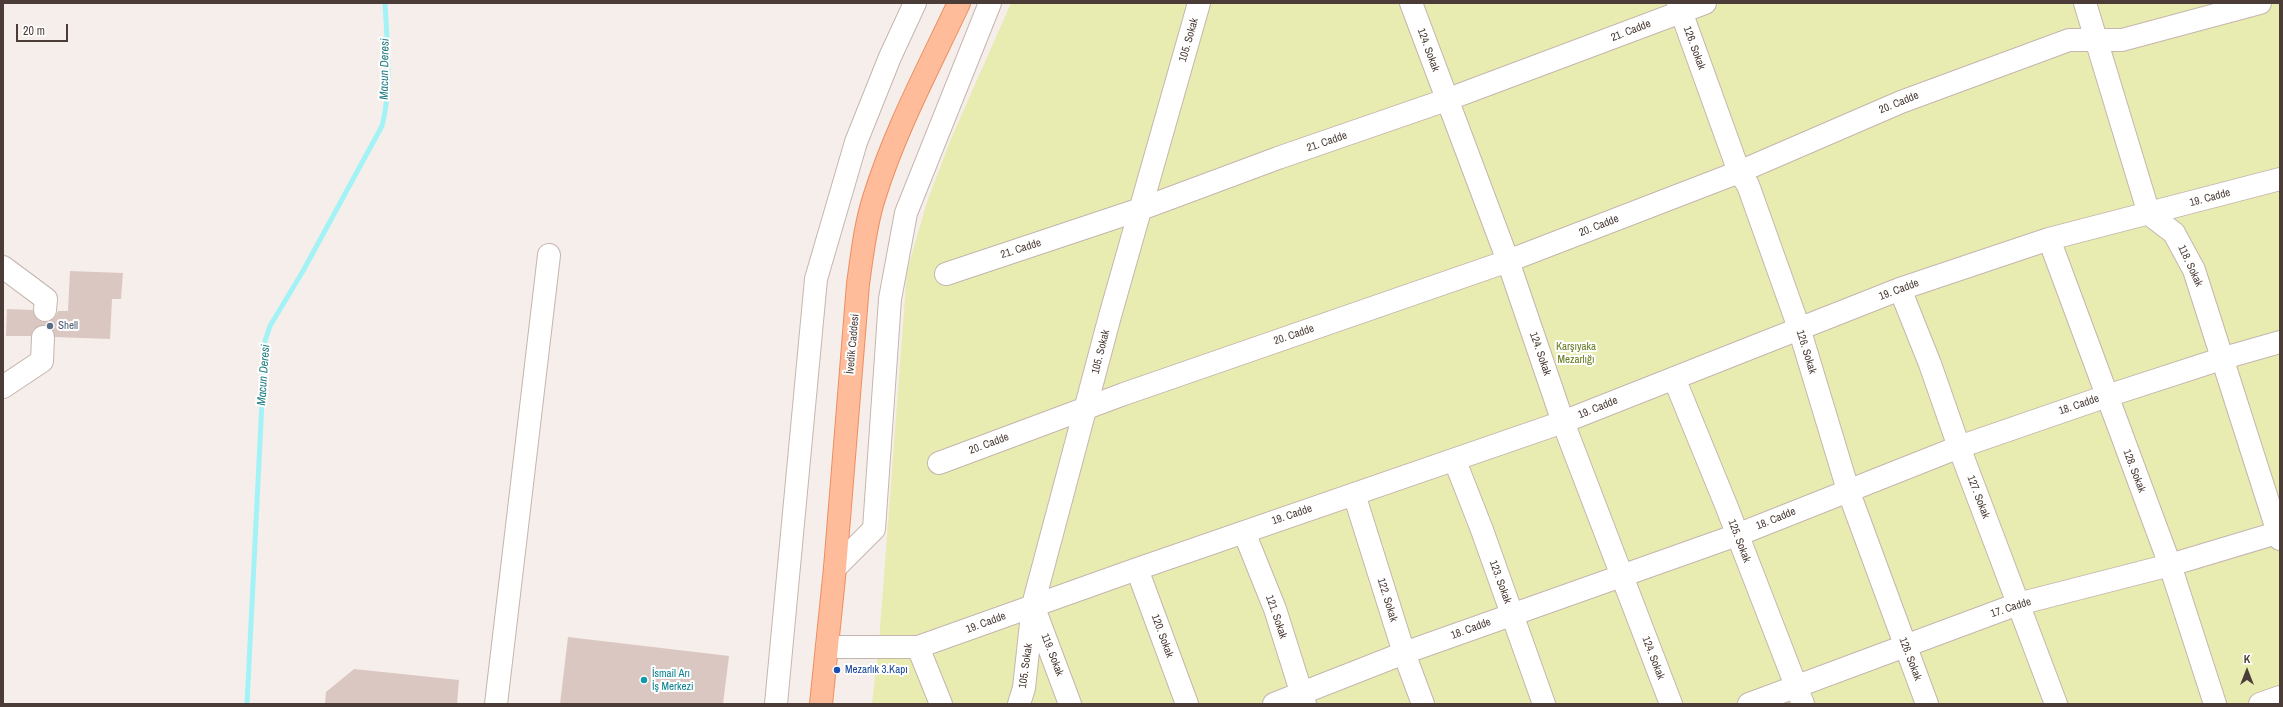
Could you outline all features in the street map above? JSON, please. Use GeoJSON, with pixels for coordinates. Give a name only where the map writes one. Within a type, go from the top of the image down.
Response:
{"type":"FeatureCollection","features":[{"type":"Feature","properties":{"kind":"main road","name":"İvedik Caddesi"},"geometry":{"type":"LineString","coordinates":[[821,704],[835,568],[858,284],[864,238],[874,199],[905,117],[959,3]]}},
{"type":"Feature","properties":{"kind":"street"},"geometry":{"type":"LineString","coordinates":[[776,704],[816,279],[856,142],[890,57],[915,3]]}},
{"type":"Feature","properties":{"kind":"street"},"geometry":{"type":"LineString","coordinates":[[835,568],[874,529],[890,299],[906,213],[990,3]]}},
{"type":"Feature","properties":{"kind":"street","name":"105. Sokak"},"geometry":{"type":"LineString","coordinates":[[1019,704],[1024,688],[1033,606],[1141,209],[1199,3]]}},
{"type":"Feature","properties":{"kind":"street","name":"124. Sokak"},"geometry":{"type":"LineString","coordinates":[[1411,3],[1446,100],[1508,261],[1563,422],[1621,577],[1671,704]]}},
{"type":"Feature","properties":{"kind":"street","name":"21. Cadde"},"geometry":{"type":"LineString","coordinates":[[946,274],[1141,209],[1278,158],[1446,100],[1679,7],[1705,3]]}},
{"type":"Feature","properties":{"kind":"street"},"geometry":{"type":"LineString","coordinates":[[2085,3],[2149,214]]}},
{"type":"Feature","properties":{"kind":"street","name":"20. Cadde"},"geometry":{"type":"LineString","coordinates":[[939,462],[1508,261],[1739,172],[1901,102],[2069,40],[2096,42],[2122,40],[2260,3]]}},
{"type":"Feature","properties":{"kind":"street","name":"126. Sokak"},"geometry":{"type":"LineString","coordinates":[[1679,7],[1739,172],[1748,185],[1799,328],[1848,490],[1904,647],[1927,704]]}},
{"type":"Feature","properties":{"kind":"street","name":"19. Cadde"},"geometry":{"type":"LineString","coordinates":[[918,648],[1137,569],[1563,422],[1900,289],[2048,239],[2280,179]]}},
{"type":"Feature","properties":{"kind":"street","name":"118. Sokak"},"geometry":{"type":"LineString","coordinates":[[2149,214],[2174,233],[2194,270],[2224,358],[2279,535]]}},
{"type":"Feature","properties":{"kind":"street","name":"128. Sokak"},"geometry":{"type":"LineString","coordinates":[[2048,239],[2170,566],[2215,704]]}},
{"type":"Feature","properties":{"kind":"street"},"geometry":{"type":"LineString","coordinates":[[496,704],[549,255]]}},
{"type":"Feature","properties":{"kind":"street"},"geometry":{"type":"LineString","coordinates":[[3,267],[46,299],[45,310]]}},
{"type":"Feature","properties":{"kind":"street","name":"127. Sokak"},"geometry":{"type":"LineString","coordinates":[[1900,289],[1930,364],[1959,447],[2056,704]]}},
{"type":"Feature","properties":{"kind":"street"},"geometry":{"type":"LineString","coordinates":[[3,387],[42,361],[43,337]]}},
{"type":"Feature","properties":{"kind":"street","name":"18. Cadde"},"geometry":{"type":"LineString","coordinates":[[1274,704],[1303,699],[1404,653],[1737,535],[1959,447],[2106,396],[2224,358],[2280,342]]}},
{"type":"Feature","properties":{"kind":"street","name":"125. Sokak"},"geometry":{"type":"LineString","coordinates":[[1674,378],[1800,695]]}},
{"type":"Feature","properties":{"kind":"street","name":"123. Sokak"},"geometry":{"type":"LineString","coordinates":[[1455,460],[1544,704]]}},
{"type":"Feature","properties":{"kind":"street","name":"122. Sokak"},"geometry":{"type":"LineString","coordinates":[[1354,494],[1404,653],[1424,704]]}},
{"type":"Feature","properties":{"kind":"street","name":"121. Sokak"},"geometry":{"type":"LineString","coordinates":[[1244,532],[1275,610],[1303,699]]}},
{"type":"Feature","properties":{"kind":"street","name":"17. Cadde"},"geometry":{"type":"LineString","coordinates":[[1749,704],[1800,695],[1904,647],[2018,604],[2170,566],[2279,535]]}},
{"type":"Feature","properties":{"kind":"street","name":"120. Sokak"},"geometry":{"type":"LineString","coordinates":[[1137,569],[1187,704]]}},
{"type":"Feature","properties":{"kind":"street","name":"119. Sokak"},"geometry":{"type":"LineString","coordinates":[[1033,606],[1070,704]]}},
{"type":"Feature","properties":{"kind":"street"},"geometry":{"type":"LineString","coordinates":[[827,647],[918,648],[941,704]]}},
{"type":"Feature","properties":{"kind":"street"},"geometry":{"type":"LineString","coordinates":[[2260,704],[2280,697]]}},
{"type":"Feature","properties":{"kind":"green space","name":"Karşıyaka Mezarlığı"},"geometry":{"type":"Polygon","coordinates":[[[1011,3],[2280,3],[2280,704],[872,704],[879,642],[907,271],[927,202],[950,141],[1011,3]]]}},
{"type":"Feature","properties":{"kind":"building"},"geometry":{"type":"Polygon","coordinates":[[[70,271],[123,273],[121,299],[112,299],[110,339],[55,337],[50,327],[43,325],[33,330],[31,336],[6,336],[7,309],[33,310],[38,320],[44,322],[55,317],[58,311],[68,311],[70,271]]]}},
{"type":"Feature","properties":{"kind":"building","name":"İsmail Arı İş Merkezi"},"geometry":{"type":"Polygon","coordinates":[[[568,637],[729,656],[723,704],[560,704],[568,637]]]}},
{"type":"Feature","properties":{"kind":"building"},"geometry":{"type":"Polygon","coordinates":[[[354,669],[459,680],[457,704],[325,704],[326,692],[354,669]]]}},
{"type":"Feature","properties":{"kind":"waterway","name":"Macun Deresi"},"geometry":{"type":"LineString","coordinates":[[247,704],[265,341],[270,326],[303,271],[382,126],[388,80],[388,49],[385,3]]}},
{"type":"Feature","properties":{"kind":"place","name":"Shell"},"geometry":{"type":"Point","coordinates":[50,326]}},
{"type":"Feature","properties":{"kind":"place","name":"Mezarlık 3.Kapı"},"geometry":{"type":"Point","coordinates":[837,670]}},
{"type":"Feature","properties":{"kind":"place","name":"İsmail Arı İş Merkezi"},"geometry":{"type":"Point","coordinates":[644,680]}}]}
